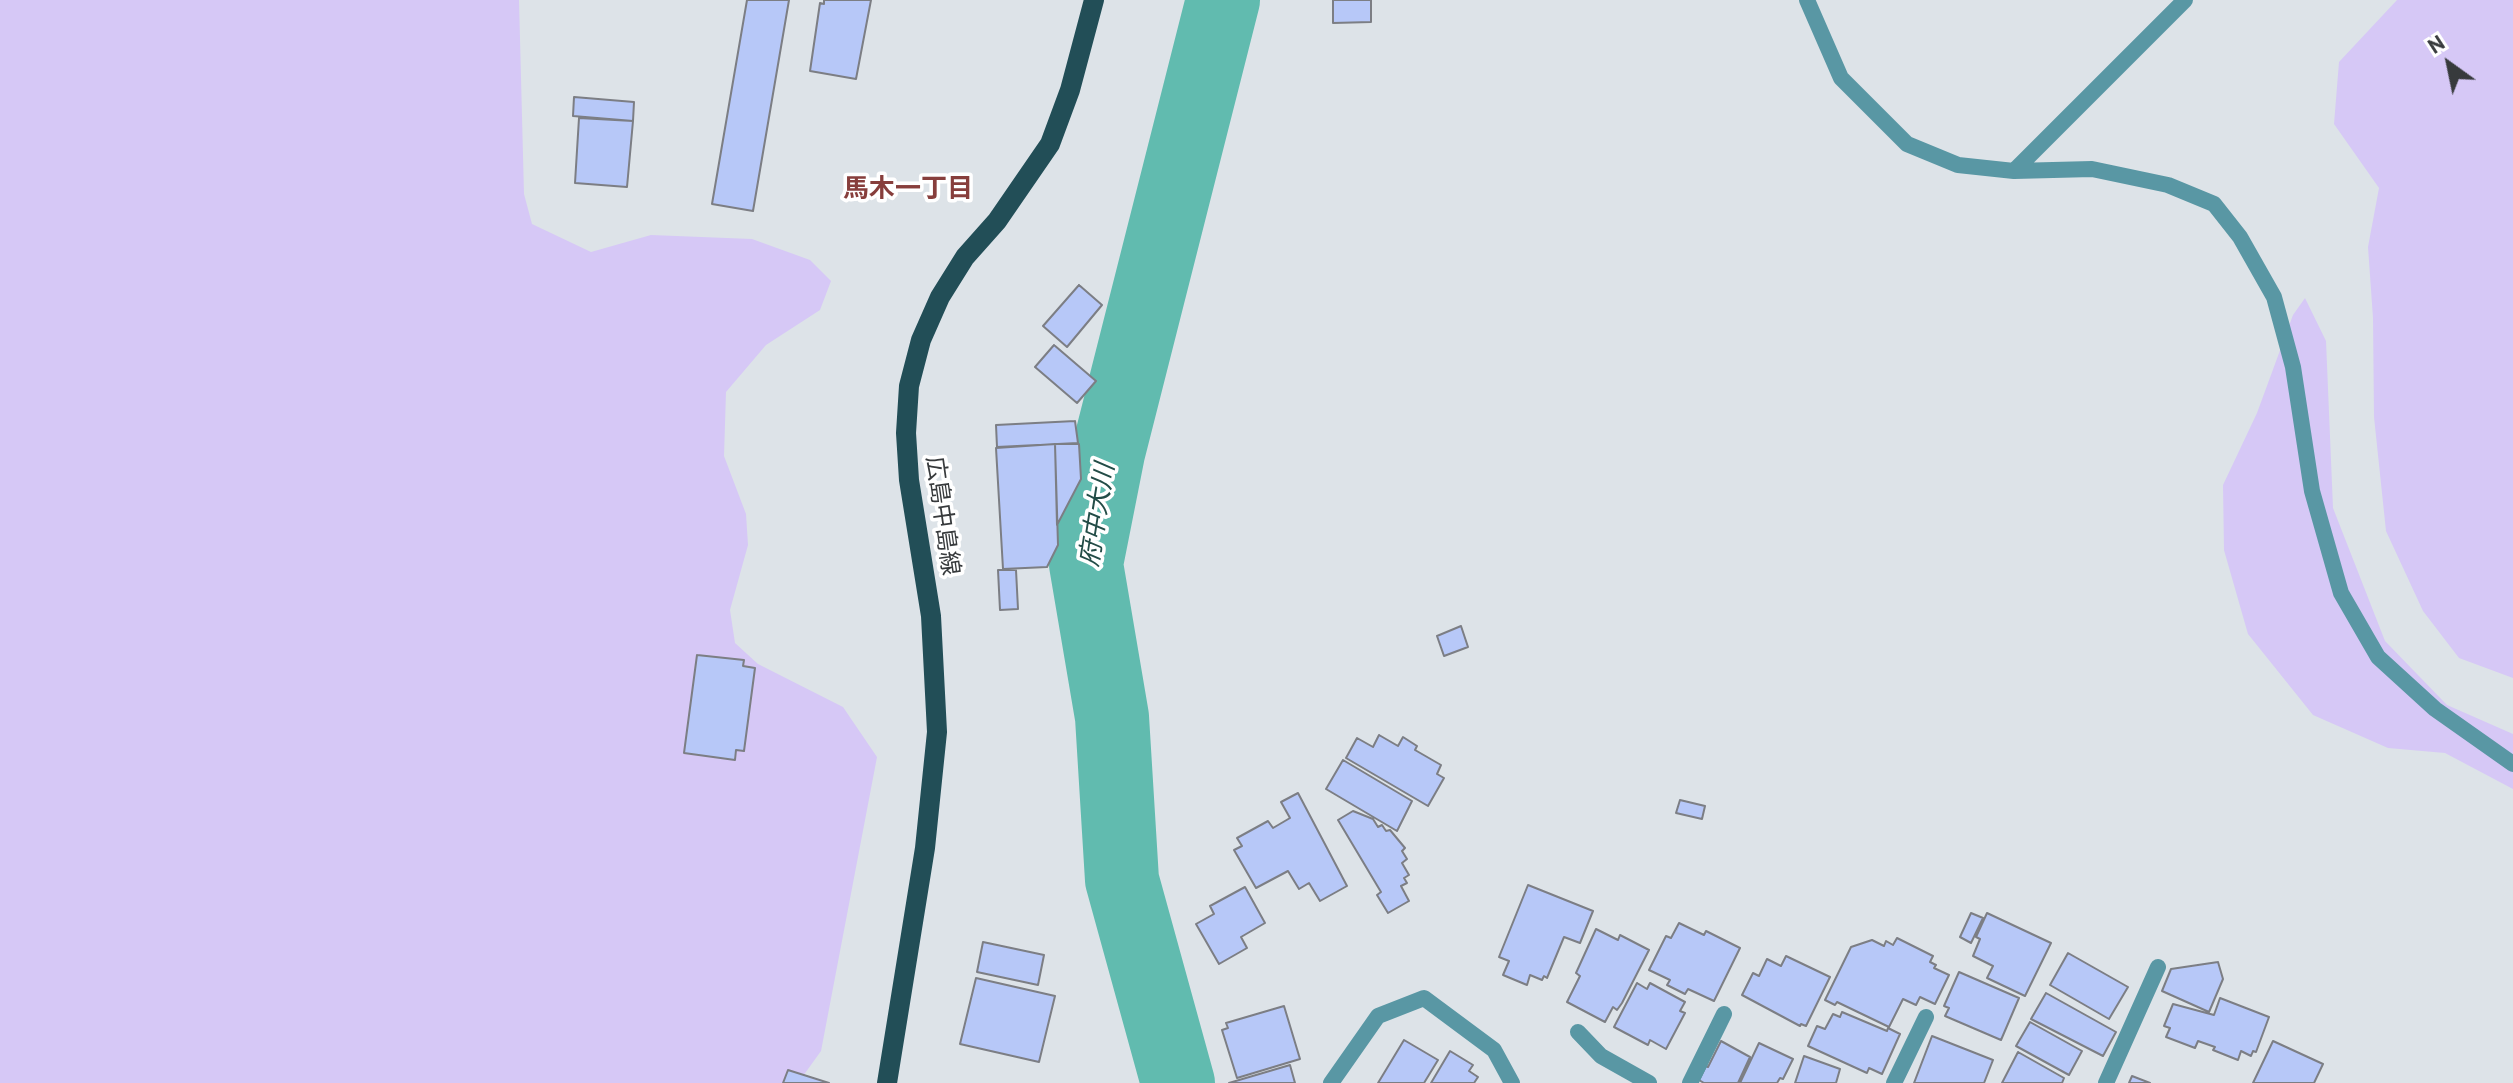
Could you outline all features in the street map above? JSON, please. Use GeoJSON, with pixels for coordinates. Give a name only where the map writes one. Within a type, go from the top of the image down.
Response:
{"type":"FeatureCollection","features":[{"type":"Feature","properties":{"kind":"main road","name":"広島中島線"},"geometry":{"type":"LineString","coordinates":[[887,1083],[925,848],[937,732],[931,616],[909,480],[906,433],[909,386],[921,340],[940,297],[965,257],[997,221],[1050,144],[1070,90],[1094,0]]}},
{"type":"Feature","properties":{"kind":"street"},"geometry":{"type":"LineString","coordinates":[[1807,0],[1841,78],[1907,144],[1958,165],[2014,171],[2092,169],[2168,185],[2214,204],[2240,237],[2274,297],[2293,367],[2312,491],[2341,593],[2378,657],[2435,709],[2513,764]]}},
{"type":"Feature","properties":{"kind":"street"},"geometry":{"type":"LineString","coordinates":[[2014,171],[2185,0]]}},
{"type":"Feature","properties":{"kind":"street"},"geometry":{"type":"LineString","coordinates":[[2106,1083],[2158,967]]}},
{"type":"Feature","properties":{"kind":"street"},"geometry":{"type":"LineString","coordinates":[[1331,1083],[1378,1016],[1424,998],[1494,1050],[1512,1083]]}},
{"type":"Feature","properties":{"kind":"street"},"geometry":{"type":"LineString","coordinates":[[1690,1083],[1724,1014]]}},
{"type":"Feature","properties":{"kind":"street"},"geometry":{"type":"LineString","coordinates":[[1894,1083],[1926,1017]]}},
{"type":"Feature","properties":{"kind":"street"},"geometry":{"type":"LineString","coordinates":[[1578,1032],[1601,1056],[1649,1083]]}},
{"type":"Feature","properties":{"kind":"shaded area"},"geometry":{"type":"Polygon","coordinates":[[[0,0],[519,0],[524,194],[532,224],[591,252],[651,235],[752,239],[810,260],[831,281],[820,310],[766,345],[726,392],[724,456],[746,514],[748,545],[730,610],[735,643],[758,664],[843,707],[877,757],[821,1051],[798,1083],[0,1083],[0,0]]]}},
{"type":"Feature","properties":{"kind":"shaded area"},"geometry":{"type":"Polygon","coordinates":[[[2397,0],[2513,0],[2513,678],[2459,658],[2423,611],[2386,531],[2374,417],[2373,318],[2368,247],[2379,188],[2334,124],[2339,62],[2397,0]]]}},
{"type":"Feature","properties":{"kind":"shaded area"},"geometry":{"type":"Polygon","coordinates":[[[2305,298],[2326,341],[2333,508],[2385,641],[2447,705],[2513,734],[2513,789],[2445,753],[2388,748],[2313,715],[2248,634],[2224,550],[2223,485],[2257,413],[2293,315],[2305,298]]]}},
{"type":"Feature","properties":{"kind":"building"},"geometry":{"type":"Polygon","coordinates":[[[747,0],[789,0],[753,211],[712,204],[747,0]]]}},
{"type":"Feature","properties":{"kind":"building"},"geometry":{"type":"Polygon","coordinates":[[[824,0],[871,0],[856,79],[810,71],[820,3],[824,4],[824,0]]]}},
{"type":"Feature","properties":{"kind":"building"},"geometry":{"type":"Polygon","coordinates":[[[1333,0],[1371,0],[1371,22],[1333,23],[1333,0]]]}},
{"type":"Feature","properties":{"kind":"building"},"geometry":{"type":"Polygon","coordinates":[[[574,97],[634,102],[633,121],[573,116],[574,97]]]}},
{"type":"Feature","properties":{"kind":"building"},"geometry":{"type":"Polygon","coordinates":[[[579,118],[633,121],[627,187],[575,183],[579,118]]]}},
{"type":"Feature","properties":{"kind":"building"},"geometry":{"type":"Polygon","coordinates":[[[1079,285],[1102,305],[1067,347],[1043,326],[1079,285]]]}},
{"type":"Feature","properties":{"kind":"building"},"geometry":{"type":"Polygon","coordinates":[[[1054,345],[1096,381],[1077,403],[1035,367],[1054,345]]]}},
{"type":"Feature","properties":{"kind":"building"},"geometry":{"type":"Polygon","coordinates":[[[1075,421],[1078,443],[997,447],[996,425],[1075,421]]]}},
{"type":"Feature","properties":{"kind":"building"},"geometry":{"type":"Polygon","coordinates":[[[1055,444],[1058,545],[1047,567],[1003,569],[996,448],[1055,444]]]}},
{"type":"Feature","properties":{"kind":"building"},"geometry":{"type":"Polygon","coordinates":[[[1055,444],[1079,444],[1081,479],[1057,525],[1055,444]]]}},
{"type":"Feature","properties":{"kind":"building"},"geometry":{"type":"Polygon","coordinates":[[[998,570],[1016,570],[1018,609],[1000,610],[998,570]]]}},
{"type":"Feature","properties":{"kind":"building"},"geometry":{"type":"Polygon","coordinates":[[[1461,626],[1468,647],[1444,656],[1437,636],[1461,626]]]}},
{"type":"Feature","properties":{"kind":"building"},"geometry":{"type":"Polygon","coordinates":[[[697,655],[744,660],[743,666],[755,668],[744,751],[736,750],[735,760],[684,753],[697,655]]]}},
{"type":"Feature","properties":{"kind":"building"},"geometry":{"type":"Polygon","coordinates":[[[1379,735],[1398,746],[1403,737],[1417,746],[1415,750],[1441,765],[1437,774],[1444,778],[1428,806],[1346,758],[1357,738],[1373,747],[1379,735]]]}},
{"type":"Feature","properties":{"kind":"building"},"geometry":{"type":"Polygon","coordinates":[[[1343,760],[1412,801],[1397,831],[1326,789],[1343,760]]]}},
{"type":"Feature","properties":{"kind":"building"},"geometry":{"type":"Polygon","coordinates":[[[1298,793],[1347,886],[1320,901],[1309,883],[1299,889],[1288,871],[1256,888],[1234,850],[1242,846],[1237,838],[1268,821],[1273,828],[1290,818],[1281,802],[1298,793]]]}},
{"type":"Feature","properties":{"kind":"building"},"geometry":{"type":"Polygon","coordinates":[[[1680,800],[1705,806],[1702,819],[1676,813],[1680,800]]]}},
{"type":"Feature","properties":{"kind":"building"},"geometry":{"type":"Polygon","coordinates":[[[1353,811],[1373,819],[1378,827],[1382,825],[1386,831],[1390,830],[1405,848],[1402,851],[1407,859],[1402,863],[1409,875],[1404,878],[1407,883],[1401,886],[1409,901],[1388,913],[1377,895],[1381,892],[1338,820],[1353,811]]]}},
{"type":"Feature","properties":{"kind":"building"},"geometry":{"type":"Polygon","coordinates":[[[1528,885],[1593,911],[1580,943],[1564,937],[1547,978],[1544,976],[1542,980],[1530,975],[1527,985],[1503,975],[1509,961],[1499,957],[1528,885]]]}},
{"type":"Feature","properties":{"kind":"building"},"geometry":{"type":"Polygon","coordinates":[[[1245,887],[1265,923],[1241,937],[1247,948],[1219,964],[1196,924],[1214,914],[1210,906],[1245,887]]]}},
{"type":"Feature","properties":{"kind":"building"},"geometry":{"type":"Polygon","coordinates":[[[1971,913],[1983,918],[1971,943],[1960,937],[1971,913]]]}},
{"type":"Feature","properties":{"kind":"building"},"geometry":{"type":"Polygon","coordinates":[[[1987,913],[2051,943],[2025,996],[1987,978],[1993,966],[1973,956],[1980,939],[1976,937],[1987,913]]]}},
{"type":"Feature","properties":{"kind":"building"},"geometry":{"type":"Polygon","coordinates":[[[1679,923],[1704,935],[1706,931],[1740,948],[1714,1001],[1688,989],[1685,994],[1667,985],[1670,980],[1649,970],[1666,936],[1671,938],[1679,923]]]}},
{"type":"Feature","properties":{"kind":"building"},"geometry":{"type":"Polygon","coordinates":[[[1596,929],[1618,940],[1620,935],[1649,950],[1622,1003],[1617,1010],[1613,1007],[1605,1022],[1567,1002],[1580,976],[1576,973],[1596,929]]]}},
{"type":"Feature","properties":{"kind":"building"},"geometry":{"type":"Polygon","coordinates":[[[1897,938],[1933,956],[1930,962],[1936,965],[1934,968],[1949,975],[1935,1004],[1920,997],[1916,1005],[1903,999],[1889,1027],[1837,1002],[1835,1005],[1825,1000],[1851,947],[1872,940],[1884,946],[1886,941],[1893,945],[1897,938]]]}},
{"type":"Feature","properties":{"kind":"building"},"geometry":{"type":"Polygon","coordinates":[[[983,942],[1044,955],[1038,985],[977,972],[983,942]]]}},
{"type":"Feature","properties":{"kind":"building"},"geometry":{"type":"Polygon","coordinates":[[[2068,953],[2128,987],[2109,1019],[2050,985],[2068,953]]]}},
{"type":"Feature","properties":{"kind":"building"},"geometry":{"type":"Polygon","coordinates":[[[1786,956],[1830,977],[1806,1026],[1800,1026],[1742,995],[1753,973],[1759,976],[1767,959],[1781,966],[1786,956]]]}},
{"type":"Feature","properties":{"kind":"building"},"geometry":{"type":"Polygon","coordinates":[[[2218,962],[2223,979],[2209,1012],[2162,991],[2171,969],[2218,962]]]}},
{"type":"Feature","properties":{"kind":"building"},"geometry":{"type":"Polygon","coordinates":[[[1959,972],[2019,998],[2001,1040],[1945,1016],[1949,1008],[1944,1006],[1959,972]]]}},
{"type":"Feature","properties":{"kind":"building"},"geometry":{"type":"Polygon","coordinates":[[[976,978],[1055,996],[1039,1062],[960,1044],[976,978]]]}},
{"type":"Feature","properties":{"kind":"building"},"geometry":{"type":"Polygon","coordinates":[[[1637,983],[1647,989],[1650,983],[1685,1002],[1680,1011],[1685,1013],[1666,1049],[1650,1040],[1648,1045],[1614,1027],[1637,983]]]}},
{"type":"Feature","properties":{"kind":"building"},"geometry":{"type":"Polygon","coordinates":[[[2046,993],[2116,1032],[2103,1056],[2031,1019],[2046,993]]]}},
{"type":"Feature","properties":{"kind":"building"},"geometry":{"type":"Polygon","coordinates":[[[2220,998],[2269,1017],[2256,1052],[2253,1051],[2251,1056],[2241,1051],[2238,1060],[2198,1041],[2195,1048],[2166,1037],[2170,1028],[2164,1026],[2173,1004],[2214,1015],[2220,998]]]}},
{"type":"Feature","properties":{"kind":"building"},"geometry":{"type":"Polygon","coordinates":[[[1284,1006],[1300,1059],[1237,1078],[1222,1030],[1228,1028],[1226,1023],[1284,1006]]]}},
{"type":"Feature","properties":{"kind":"building"},"geometry":{"type":"Polygon","coordinates":[[[1842,1012],[1900,1034],[1882,1074],[1869,1068],[1867,1073],[1808,1046],[1817,1026],[1825,1029],[1833,1014],[1840,1017],[1842,1012]]]}},
{"type":"Feature","properties":{"kind":"building"},"geometry":{"type":"Polygon","coordinates":[[[2030,1022],[2082,1051],[2069,1075],[2016,1046],[2030,1022]]]}},
{"type":"Feature","properties":{"kind":"building"},"geometry":{"type":"Polygon","coordinates":[[[1932,1036],[1993,1060],[1984,1083],[1914,1083],[1932,1036]]]}},
{"type":"Feature","properties":{"kind":"building"},"geometry":{"type":"Polygon","coordinates":[[[1404,1040],[1438,1060],[1424,1083],[1378,1083],[1404,1040]]]}},
{"type":"Feature","properties":{"kind":"building"},"geometry":{"type":"Polygon","coordinates":[[[1721,1041],[1750,1057],[1738,1083],[1704,1083],[1699,1080],[1721,1041]]]}},
{"type":"Feature","properties":{"kind":"building"},"geometry":{"type":"Polygon","coordinates":[[[2273,1041],[2323,1064],[2314,1083],[2253,1083],[2273,1041]]]}},
{"type":"Feature","properties":{"kind":"building"},"geometry":{"type":"Polygon","coordinates":[[[1759,1043],[1793,1059],[1783,1079],[1780,1078],[1777,1083],[1740,1083],[1759,1043]]]}},
{"type":"Feature","properties":{"kind":"building"},"geometry":{"type":"Polygon","coordinates":[[[1450,1051],[1473,1065],[1469,1071],[1478,1077],[1474,1083],[1431,1083],[1450,1051]]]}},
{"type":"Feature","properties":{"kind":"building"},"geometry":{"type":"Polygon","coordinates":[[[2018,1052],[2064,1078],[2062,1083],[2002,1083],[2018,1052]]]}},
{"type":"Feature","properties":{"kind":"building"},"geometry":{"type":"Polygon","coordinates":[[[1804,1056],[1840,1069],[1836,1083],[1795,1083],[1804,1056]]]}},
{"type":"Feature","properties":{"kind":"building"},"geometry":{"type":"Polygon","coordinates":[[[1290,1065],[1295,1083],[1229,1083],[1290,1065]]]}},
{"type":"Feature","properties":{"kind":"building"},"geometry":{"type":"Polygon","coordinates":[[[788,1070],[829,1083],[783,1083],[788,1070]]]}},
{"type":"Feature","properties":{"kind":"building"},"geometry":{"type":"Polygon","coordinates":[[[2132,1076],[2150,1083],[2129,1083],[2132,1076]]]}},
{"type":"Feature","properties":{"kind":"waterway","name":"府中大川"},"geometry":{"type":"LineString","coordinates":[[1178,1083],[1122,880],[1112,717],[1086,564],[1108,453],[1223,0]]}},
{"type":"Feature","properties":{"kind":"district","name":"馬木一丁目"},"geometry":{"type":"Point","coordinates":[908,190]}}]}
